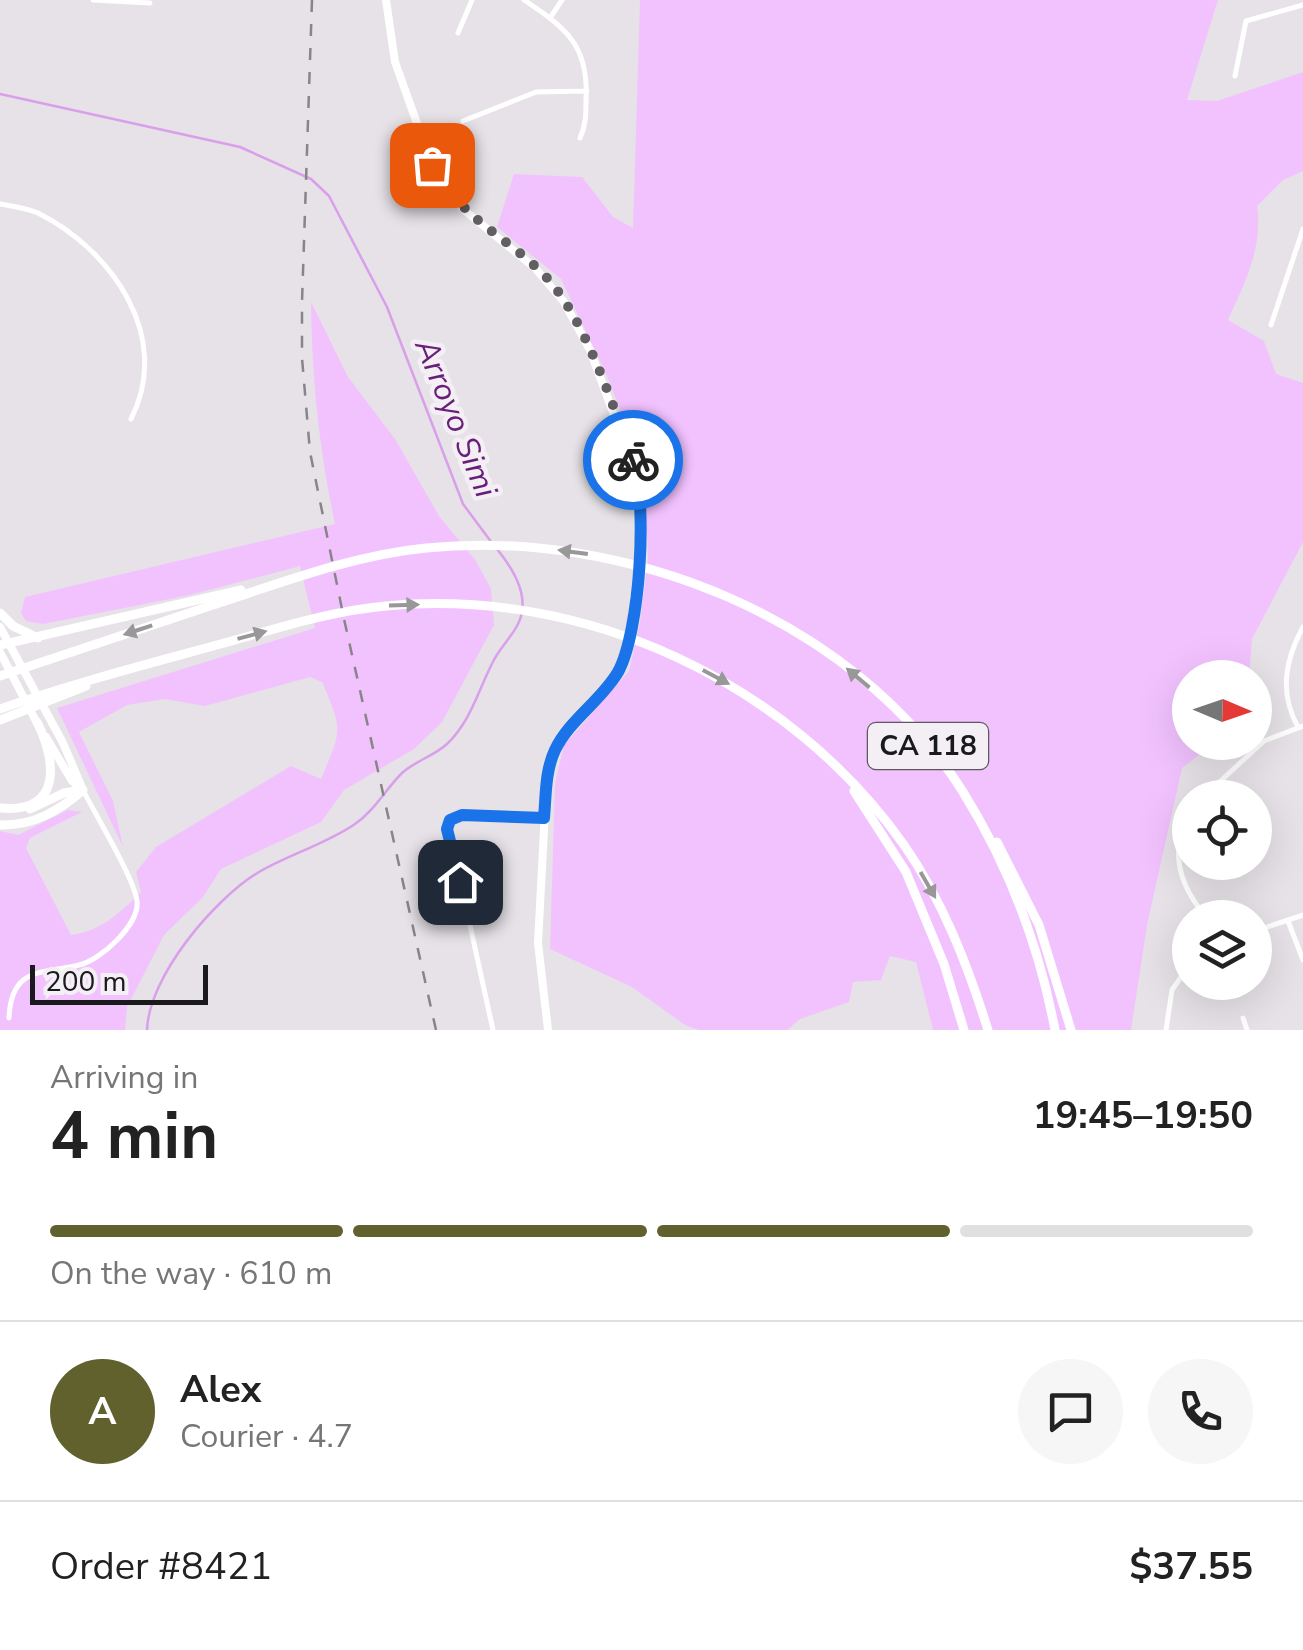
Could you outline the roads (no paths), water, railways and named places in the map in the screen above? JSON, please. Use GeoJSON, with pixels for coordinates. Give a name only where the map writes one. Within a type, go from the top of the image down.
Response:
{"type":"FeatureCollection","features":[{"type":"Feature","properties":{"kind":"highway","name":"CA 118"},"geometry":{"type":"LineString","coordinates":[[40,638],[397,552],[487,545],[587,554],[668,574],[737,602],[835,660],[905,721],[962,790],[1020,904],[1042,970],[1055,1030]]}},
{"type":"Feature","properties":{"kind":"highway"},"geometry":{"type":"LineString","coordinates":[[0,676],[297,577]]}},
{"type":"Feature","properties":{"kind":"highway","name":"CA 118"},"geometry":{"type":"LineString","coordinates":[[0,720],[62,691],[130,669],[359,609],[427,604],[479,606],[553,617],[620,634],[764,704],[848,780],[904,846],[933,893],[957,943],[988,1030]]}},
{"type":"Feature","properties":{"kind":"highway"},"geometry":{"type":"LineString","coordinates":[[0,614],[14,626],[40,638]]}},
{"type":"Feature","properties":{"kind":"highway"},"geometry":{"type":"LineString","coordinates":[[4,648],[40,638]]}},
{"type":"Feature","properties":{"kind":"highway"},"geometry":{"type":"LineString","coordinates":[[0,709],[62,691]]}},
{"type":"Feature","properties":{"kind":"highway"},"geometry":{"type":"LineString","coordinates":[[6,808],[41,797],[53,771],[49,747],[36,722]]}},
{"type":"Feature","properties":{"kind":"highway"},"geometry":{"type":"LineString","coordinates":[[848,780],[906,872],[938,950],[964,1030]]}},
{"type":"Feature","properties":{"kind":"highway"},"geometry":{"type":"LineString","coordinates":[[6,808],[31,809],[83,790]]}},
{"type":"Feature","properties":{"kind":"highway"},"geometry":{"type":"LineString","coordinates":[[0,825],[33,822],[68,804],[83,790]]}},
{"type":"Feature","properties":{"kind":"highway"},"geometry":{"type":"LineString","coordinates":[[962,790],[994,836],[1026,895],[1071,1030]]}},
{"type":"Feature","properties":{"kind":"street"},"geometry":{"type":"LineString","coordinates":[[386,0],[396,62],[432,165],[464,210],[547,279],[564,302],[590,350],[641,488],[639,555],[627,649],[609,686],[554,751],[547,773],[538,943],[548,1030]]}},
{"type":"Feature","properties":{"kind":"street"},"geometry":{"type":"LineString","coordinates":[[458,33],[472,0]]}},
{"type":"Feature","properties":{"kind":"street"},"geometry":{"type":"LineString","coordinates":[[524,0],[574,41],[585,69],[587,90],[586,126],[580,138]]}},
{"type":"Feature","properties":{"kind":"street"},"geometry":{"type":"LineString","coordinates":[[550,18],[562,0]]}},
{"type":"Feature","properties":{"kind":"street"},"geometry":{"type":"LineString","coordinates":[[94,1],[150,3]]}},
{"type":"Feature","properties":{"kind":"street"},"geometry":{"type":"LineString","coordinates":[[1236,76],[1246,21],[1303,5]]}},
{"type":"Feature","properties":{"kind":"street"},"geometry":{"type":"LineString","coordinates":[[463,121],[536,92],[587,90]]}},
{"type":"Feature","properties":{"kind":"street"},"geometry":{"type":"LineString","coordinates":[[0,204],[34,211],[73,233],[94,250],[122,288],[136,318],[144,355],[142,392],[130,419]]}},
{"type":"Feature","properties":{"kind":"street"},"geometry":{"type":"LineString","coordinates":[[1272,325],[1303,229]]}},
{"type":"Feature","properties":{"kind":"street"},"geometry":{"type":"LineString","coordinates":[[1222,780],[1264,741],[1301,726],[1287,696],[1286,668],[1303,627]]}},
{"type":"Feature","properties":{"kind":"street"},"geometry":{"type":"LineString","coordinates":[[0,628],[4,648],[36,722],[72,781],[83,790]]}},
{"type":"Feature","properties":{"kind":"street"},"geometry":{"type":"LineString","coordinates":[[4,648],[63,742],[137,898],[135,919],[128,929],[89,962],[44,969],[25,980],[12,998],[8,1018]]}},
{"type":"Feature","properties":{"kind":"street"},"geometry":{"type":"LineString","coordinates":[[493,1030],[448,834],[450,820],[462,815],[544,818]]}},
{"type":"Feature","properties":{"kind":"street"},"geometry":{"type":"LineString","coordinates":[[1272,925],[1303,915]]}},
{"type":"Feature","properties":{"kind":"street"},"geometry":{"type":"LineString","coordinates":[[1288,920],[1303,960]]}},
{"type":"Feature","properties":{"kind":"street"},"geometry":{"type":"LineString","coordinates":[[1166,1030],[1172,990]]}},
{"type":"Feature","properties":{"kind":"street"},"geometry":{"type":"LineString","coordinates":[[1243,1018],[1247,1030]]}},
{"type":"Feature","properties":{"kind":"waterway"},"geometry":{"type":"LineString","coordinates":[[0,94],[240,147],[311,179],[329,196],[387,307],[463,504],[492,543]]}},
{"type":"Feature","properties":{"kind":"waterway","name":"Arroyo Simi"},"geometry":{"type":"LineString","coordinates":[[147,1030],[159,986],[171,963],[223,900],[259,872],[355,824],[402,773],[456,735],[521,616],[519,585],[497,549]]}},
{"type":"Feature","properties":{"kind":"railway"},"geometry":{"type":"LineString","coordinates":[[312,0],[302,302],[310,452],[436,1030]]}}]}
